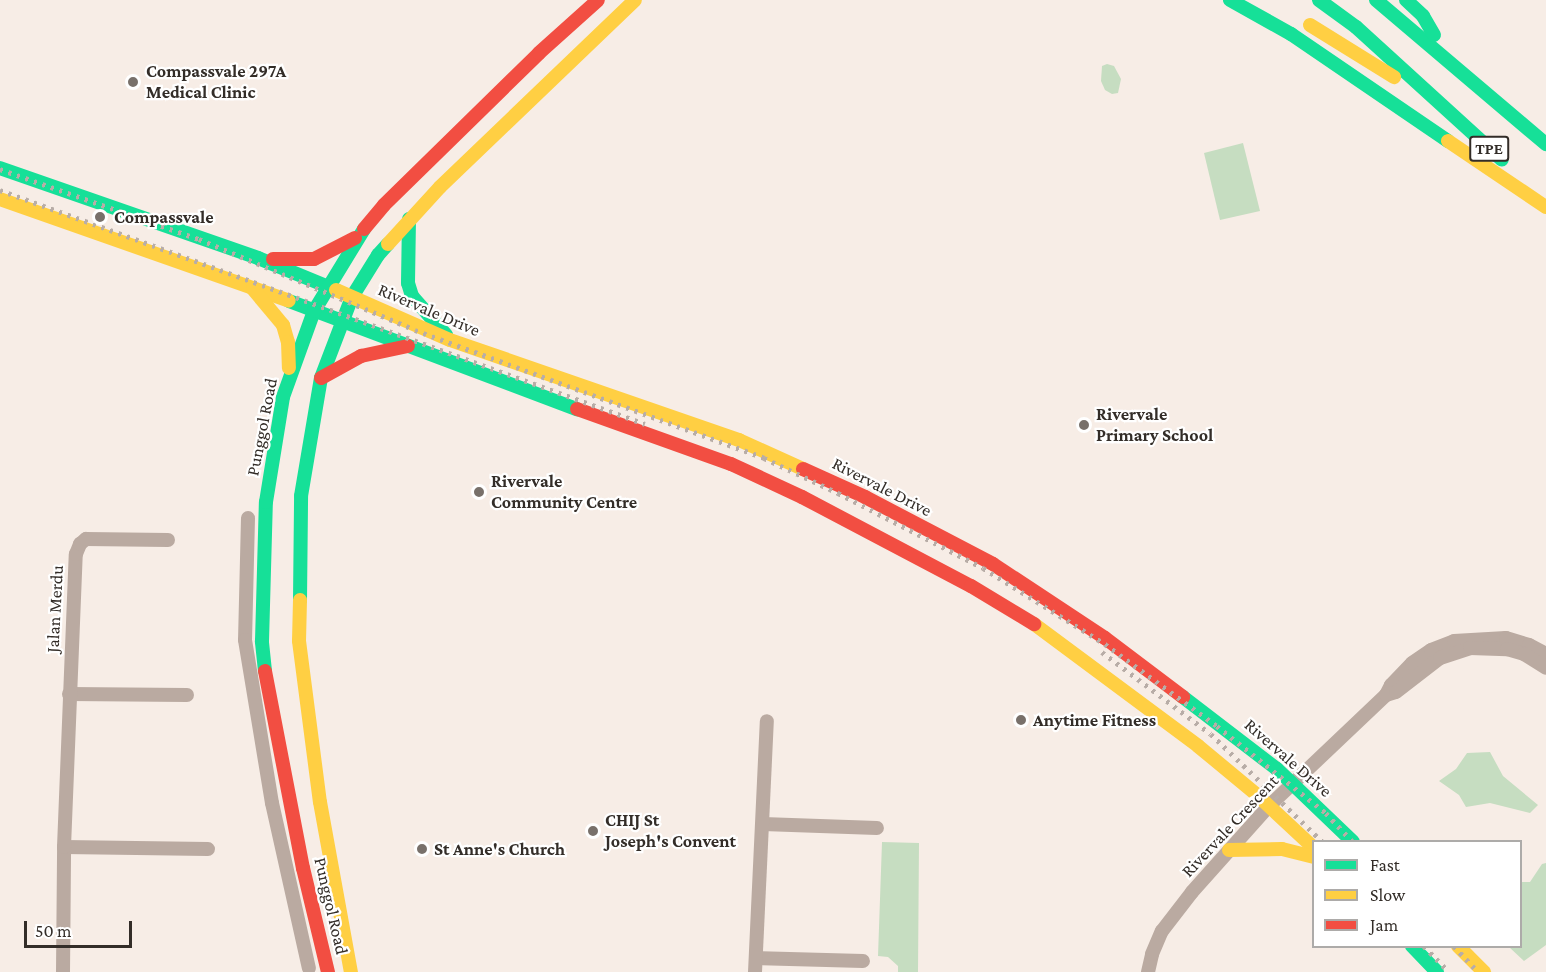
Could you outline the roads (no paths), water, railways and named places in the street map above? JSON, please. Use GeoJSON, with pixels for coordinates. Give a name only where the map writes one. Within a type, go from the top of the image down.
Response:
{"type":"FeatureCollection","features":[{"type":"Feature","properties":{"kind":"main road","name":"Punggol Road"},"geometry":{"type":"LineString","coordinates":[[328,972],[266,681],[262,641],[266,502],[283,397],[314,311],[359,235],[384,205],[539,53],[598,0]]}},
{"type":"Feature","properties":{"kind":"main road","name":"Punggol Road"},"geometry":{"type":"LineString","coordinates":[[351,972],[320,802],[299,641],[301,496],[321,378],[352,297],[378,255],[409,219],[635,0]]}},
{"type":"Feature","properties":{"kind":"main road"},"geometry":{"type":"LineString","coordinates":[[1230,0],[1292,34],[1546,207]]}},
{"type":"Feature","properties":{"kind":"main road","name":"TPE"},"geometry":{"type":"LineString","coordinates":[[1319,0],[1356,27],[1546,202]]}},
{"type":"Feature","properties":{"kind":"main road","name":"TPE"},"geometry":{"type":"LineString","coordinates":[[1376,0],[1448,58],[1546,144]]}},
{"type":"Feature","properties":{"kind":"main road"},"geometry":{"type":"LineString","coordinates":[[1406,0],[1423,16],[1448,58]]}},
{"type":"Feature","properties":{"kind":"main road"},"geometry":{"type":"LineString","coordinates":[[1296,17],[1431,98]]}},
{"type":"Feature","properties":{"kind":"main road"},"geometry":{"type":"LineString","coordinates":[[0,168],[258,258],[294,261],[314,259],[359,235]]}},
{"type":"Feature","properties":{"kind":"main road"},"geometry":{"type":"LineString","coordinates":[[0,199],[251,286],[411,345],[508,384],[731,464],[802,497],[961,580],[1030,621],[1198,746],[1312,846]]}},
{"type":"Feature","properties":{"kind":"main road"},"geometry":{"type":"LineString","coordinates":[[409,219],[407,264],[412,296],[450,340]]}},
{"type":"Feature","properties":{"kind":"main road","name":"Rivervale Drive"},"geometry":{"type":"LineString","coordinates":[[258,258],[450,340],[739,440],[804,468],[972,553],[1046,596],[1105,638],[1293,783],[1351,840]]}},
{"type":"Feature","properties":{"kind":"main road"},"geometry":{"type":"LineString","coordinates":[[251,286],[283,325],[290,362],[283,397]]}},
{"type":"Feature","properties":{"kind":"main road"},"geometry":{"type":"LineString","coordinates":[[321,378],[361,356],[411,345]]}},
{"type":"Feature","properties":{"kind":"main road"},"geometry":{"type":"LineString","coordinates":[[1230,850],[1282,849],[1312,856]]}},
{"type":"Feature","properties":{"kind":"main road"},"geometry":{"type":"LineString","coordinates":[[1414,948],[1437,972]]}},
{"type":"Feature","properties":{"kind":"main road"},"geometry":{"type":"LineString","coordinates":[[1460,948],[1484,972]]}},
{"type":"Feature","properties":{"kind":"street"},"geometry":{"type":"LineString","coordinates":[[248,518],[245,640],[272,803],[309,968]]}},
{"type":"Feature","properties":{"kind":"street"},"geometry":{"type":"LineString","coordinates":[[247,537],[265,537]]}},
{"type":"Feature","properties":{"kind":"street","name":"Jalan Merdu"},"geometry":{"type":"LineString","coordinates":[[63,972],[64,847],[76,554],[80,544],[86,539],[168,540]]}},
{"type":"Feature","properties":{"kind":"street","name":"Rivervale Crescent"},"geometry":{"type":"LineString","coordinates":[[1148,972],[1152,954],[1162,931],[1230,850],[1269,806],[1386,695],[1391,685],[1412,663],[1431,650],[1454,641],[1506,638],[1529,645],[1546,654]]}},
{"type":"Feature","properties":{"kind":"street"},"geometry":{"type":"LineString","coordinates":[[245,640],[262,641]]}},
{"type":"Feature","properties":{"kind":"street","name":"Rivervale Crescent"},"geometry":{"type":"LineString","coordinates":[[1386,695],[1396,692],[1440,658],[1470,648],[1508,649],[1524,654],[1546,668]]}},
{"type":"Feature","properties":{"kind":"street"},"geometry":{"type":"LineString","coordinates":[[69,694],[187,695]]}},
{"type":"Feature","properties":{"kind":"street"},"geometry":{"type":"LineString","coordinates":[[767,721],[755,965],[863,961]]}},
{"type":"Feature","properties":{"kind":"street"},"geometry":{"type":"LineString","coordinates":[[272,803],[290,798]]}},
{"type":"Feature","properties":{"kind":"street"},"geometry":{"type":"LineString","coordinates":[[763,825],[877,828]]}},
{"type":"Feature","properties":{"kind":"street"},"geometry":{"type":"LineString","coordinates":[[64,847],[207,849]]}},
{"type":"Feature","properties":{"kind":"street"},"geometry":{"type":"LineString","coordinates":[[299,924],[316,921]]}},
{"type":"Feature","properties":{"kind":"railway"},"geometry":{"type":"LineString","coordinates":[[0,169],[199,239],[415,330],[764,458],[838,493],[983,568],[1105,644],[1217,726],[1326,813],[1351,840]]}},
{"type":"Feature","properties":{"kind":"railway"},"geometry":{"type":"LineString","coordinates":[[0,190],[645,424]]}},
{"type":"Feature","properties":{"kind":"railway"},"geometry":{"type":"LineString","coordinates":[[1102,652],[1211,734],[1321,840]]}},
{"type":"Feature","properties":{"kind":"railway"},"geometry":{"type":"LineString","coordinates":[[1426,948],[1449,972]]}},
{"type":"Feature","properties":{"kind":"railway"},"geometry":{"type":"LineString","coordinates":[[1456,948],[1478,972]]}},
{"type":"Feature","properties":{"kind":"place","name":"Compassvale 297A Medical Clinic"},"geometry":{"type":"Point","coordinates":[133,82]}},
{"type":"Feature","properties":{"kind":"place","name":"Compassvale"},"geometry":{"type":"Point","coordinates":[100,217]}},
{"type":"Feature","properties":{"kind":"place","name":"Rivervale Primary School"},"geometry":{"type":"Point","coordinates":[1084,425]}},
{"type":"Feature","properties":{"kind":"place","name":"Rivervale Community Centre"},"geometry":{"type":"Point","coordinates":[479,492]}},
{"type":"Feature","properties":{"kind":"place","name":"Anytime Fitness"},"geometry":{"type":"Point","coordinates":[1021,720]}},
{"type":"Feature","properties":{"kind":"place","name":"CHIJ St Joseph's Convent"},"geometry":{"type":"Point","coordinates":[593,831]}},
{"type":"Feature","properties":{"kind":"place","name":"St Anne's Church"},"geometry":{"type":"Point","coordinates":[422,849]}}]}
